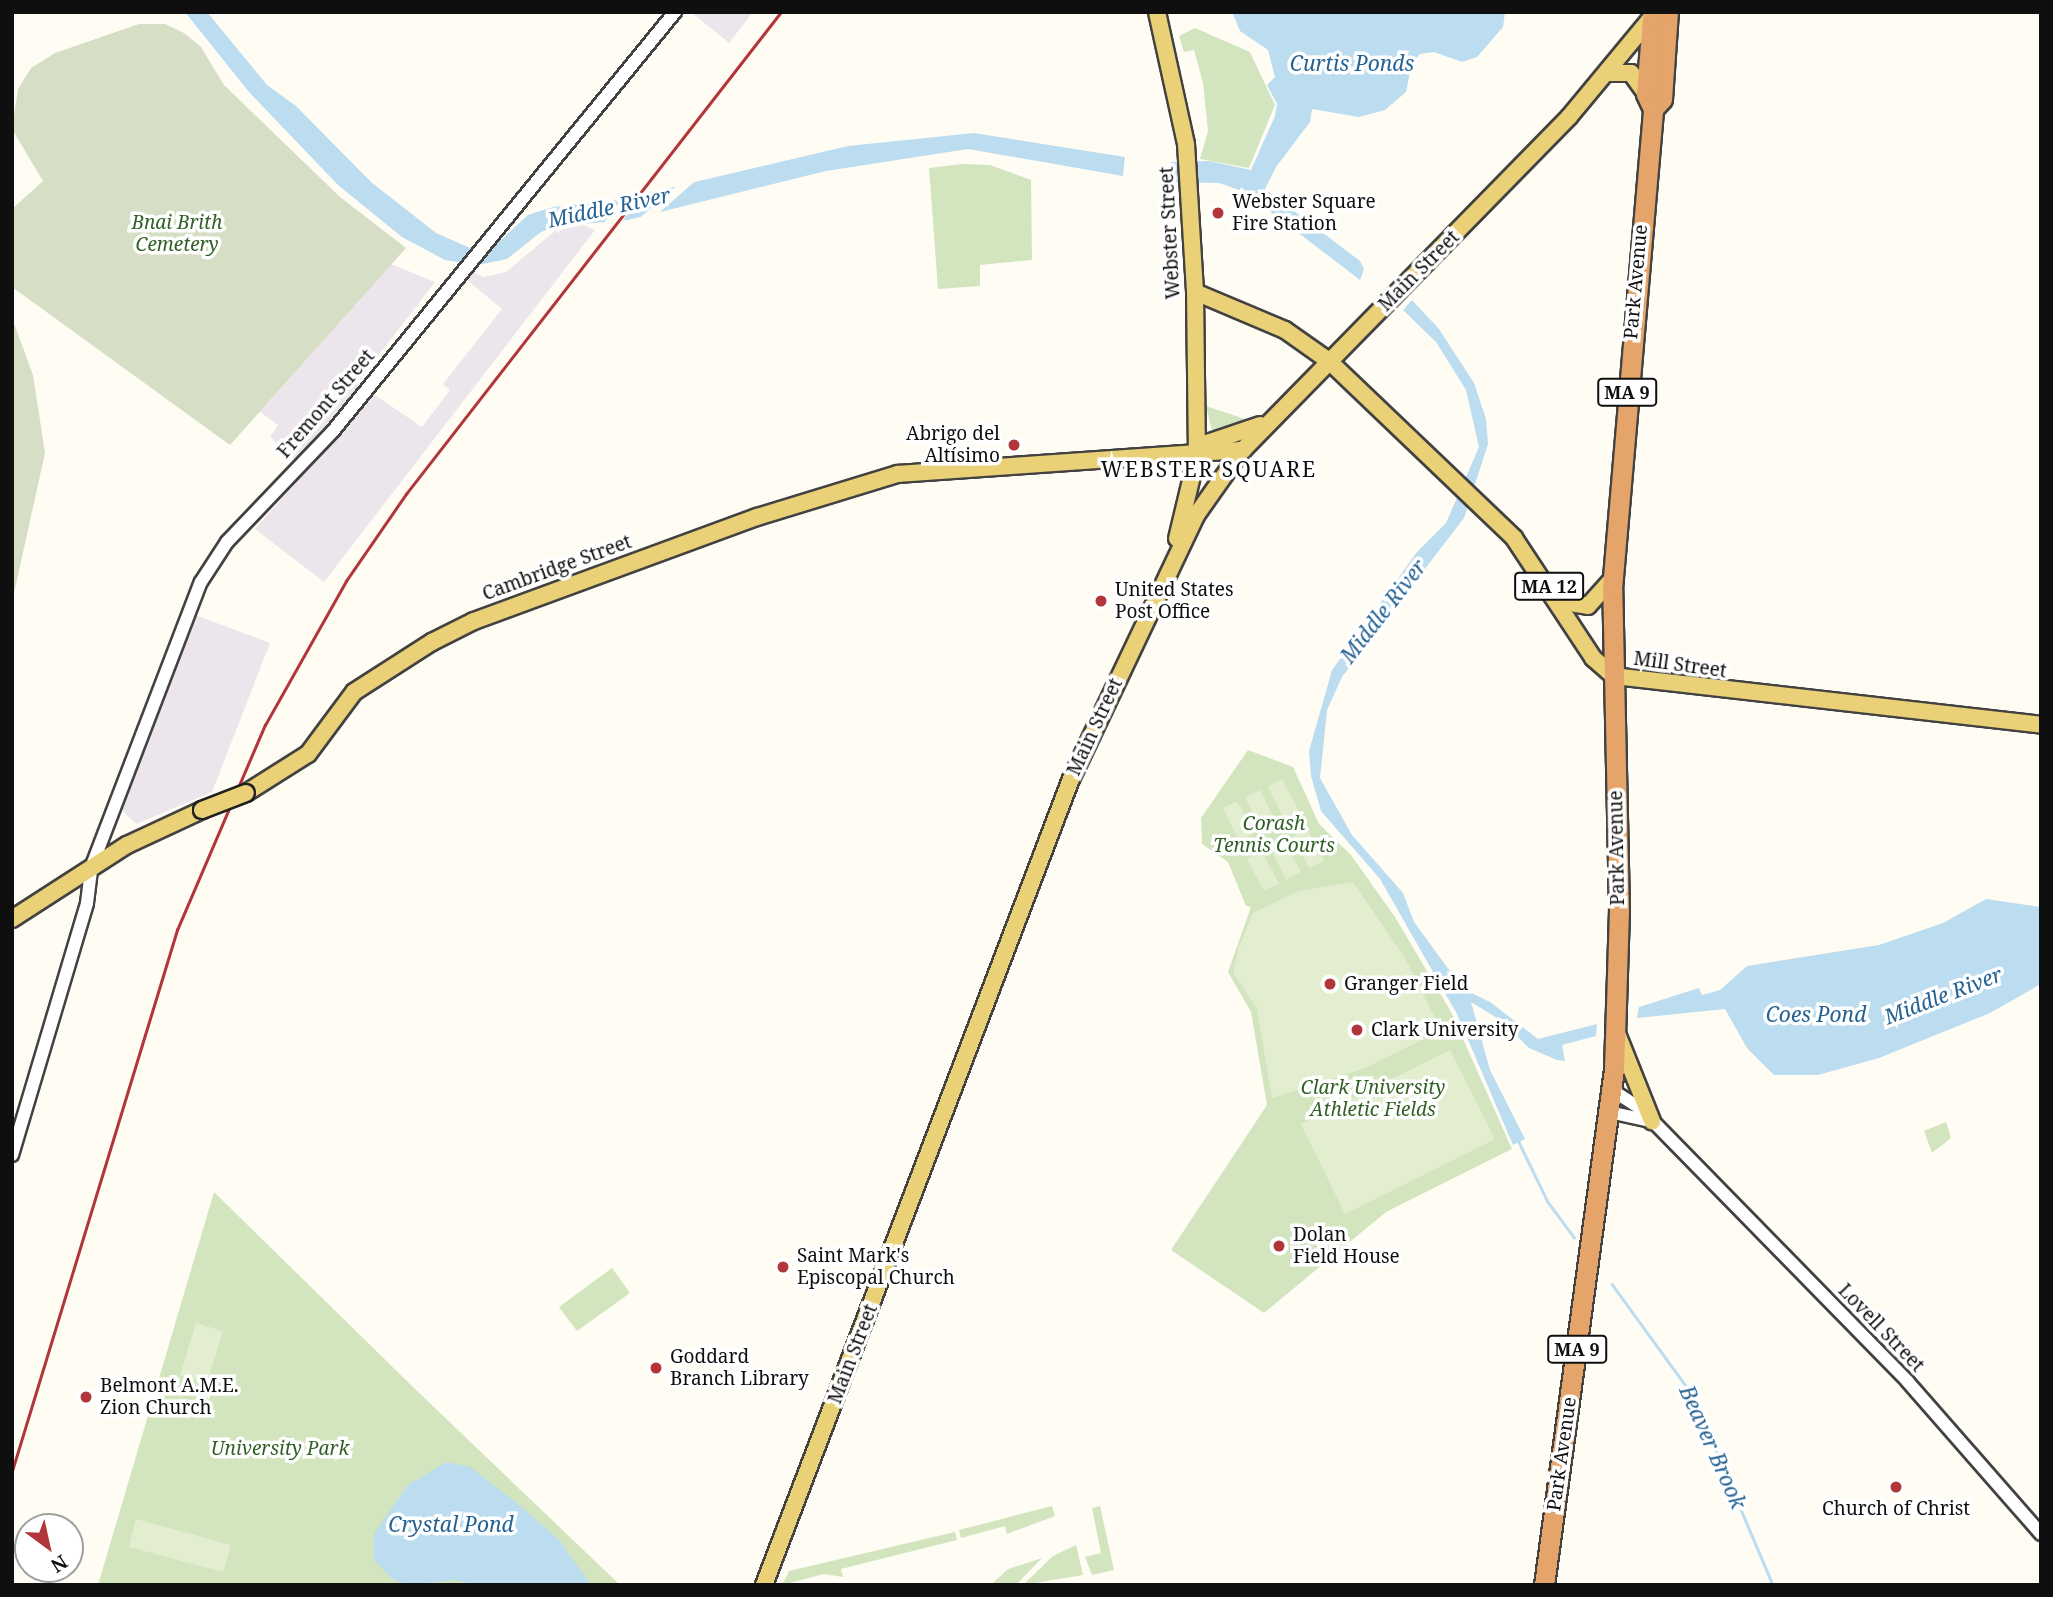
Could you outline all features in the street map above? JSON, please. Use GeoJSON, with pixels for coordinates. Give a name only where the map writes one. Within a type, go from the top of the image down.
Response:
{"type":"FeatureCollection","features":[{"type":"Feature","properties":{"kind":"highway","name":"Park Avenue"},"geometry":{"type":"LineString","coordinates":[[1544,1585],[1612,1090],[1616,1031],[1613,578],[1649,101],[1661,99],[1658,14]]}},
{"type":"Feature","properties":{"kind":"main road","name":"Webster Street"},"geometry":{"type":"LineString","coordinates":[[1157,12],[1187,161],[1195,292],[1197,455],[1170,568]]}},
{"type":"Feature","properties":{"kind":"main road","name":"Main Street"},"geometry":{"type":"LineString","coordinates":[[764,1585],[1071,779],[1170,568],[1209,495],[1243,450],[1607,73],[1658,14]]}},
{"type":"Feature","properties":{"kind":"main road"},"geometry":{"type":"LineString","coordinates":[[1607,73],[1631,73],[1649,101]]}},
{"type":"Feature","properties":{"kind":"main road","name":"MA 12"},"geometry":{"type":"LineString","coordinates":[[1195,292],[1285,330],[1329,361]]}},
{"type":"Feature","properties":{"kind":"main road","name":"Mill Street"},"geometry":{"type":"LineString","coordinates":[[1329,361],[1477,500],[1548,584],[1593,658],[1614,676],[2041,725]]}},
{"type":"Feature","properties":{"kind":"main road","name":"Cambridge Street"},"geometry":{"type":"LineString","coordinates":[[1197,455],[1207,443],[1241,435],[1272,419]]}},
{"type":"Feature","properties":{"kind":"main road","name":"Cambridge Street"},"geometry":{"type":"LineString","coordinates":[[12,919],[92,867],[202,810],[246,793],[308,754],[354,692],[432,642],[474,621],[757,517],[898,474],[1243,450]]}},
{"type":"Feature","properties":{"kind":"main road","name":"Webster Street"},"geometry":{"type":"LineString","coordinates":[[1197,455],[1209,495]]}},
{"type":"Feature","properties":{"kind":"main road"},"geometry":{"type":"LineString","coordinates":[[1548,584],[1576,604],[1588,606],[1613,578]]}},
{"type":"Feature","properties":{"kind":"main road"},"geometry":{"type":"LineString","coordinates":[[1616,1031],[1652,1121]]}},
{"type":"Feature","properties":{"kind":"street","name":"Fremont Street"},"geometry":{"type":"LineString","coordinates":[[12,1154],[87,903],[92,867],[188,605],[211,563],[332,431],[460,270],[675,12]]}},
{"type":"Feature","properties":{"kind":"street","name":"Lovell Street"},"geometry":{"type":"LineString","coordinates":[[1612,1090],[1632,1100],[1684,1158],[1908,1382],[2041,1534]]}},
{"type":"Feature","properties":{"kind":"street"},"geometry":{"type":"LineString","coordinates":[[1609,1112],[1652,1121]]}},
{"type":"Feature","properties":{"kind":"shaded area"},"geometry":{"type":"Polygon","coordinates":[[[691,12],[753,12],[729,43],[691,12]]]}},
{"type":"Feature","properties":{"kind":"shaded area"},"geometry":{"type":"Polygon","coordinates":[[[583,225],[595,230],[324,582],[255,529],[307,470],[270,437],[278,425],[260,412],[391,264],[435,282],[357,383],[422,427],[450,390],[443,384],[502,309],[466,279],[472,272],[484,277],[506,272],[555,231],[583,225]]]}},
{"type":"Feature","properties":{"kind":"shaded area"},"geometry":{"type":"Polygon","coordinates":[[[195,615],[270,643],[212,792],[136,824],[122,810],[195,615]]]}},
{"type":"Feature","properties":{"kind":"green space","name":"Bnai Brith Cemetery"},"geometry":{"type":"Polygon","coordinates":[[[139,24],[165,24],[184,33],[201,47],[224,85],[340,197],[406,248],[230,445],[12,287],[12,209],[43,181],[12,129],[18,89],[31,68],[55,53],[139,24]]]}},
{"type":"Feature","properties":{"kind":"green space"},"geometry":{"type":"Polygon","coordinates":[[[1195,28],[1250,52],[1275,105],[1249,168],[1200,159],[1208,131],[1203,83],[1194,50],[1184,52],[1179,36],[1195,28]]]}},
{"type":"Feature","properties":{"kind":"green space"},"geometry":{"type":"Polygon","coordinates":[[[963,164],[990,165],[1031,180],[1032,260],[980,265],[980,286],[938,289],[929,168],[963,164]]]}},
{"type":"Feature","properties":{"kind":"green space"},"geometry":{"type":"Polygon","coordinates":[[[12,318],[33,375],[45,453],[12,602],[12,318]]]}},
{"type":"Feature","properties":{"kind":"green space"},"geometry":{"type":"Polygon","coordinates":[[[1206,406],[1248,420],[1212,431],[1206,406]]]}},
{"type":"Feature","properties":{"kind":"green space","name":"Clark University Athletic Fields"},"geometry":{"type":"Polygon","coordinates":[[[1248,750],[1293,767],[1319,824],[1351,855],[1395,917],[1451,1012],[1512,1149],[1386,1212],[1264,1313],[1171,1250],[1267,1105],[1251,1012],[1228,972],[1251,907],[1246,906],[1228,862],[1202,844],[1201,818],[1248,750]]]}},
{"type":"Feature","properties":{"kind":"green space"},"geometry":{"type":"Polygon","coordinates":[[[1282,779],[1299,811],[1284,819],[1268,787],[1282,779]]]}},
{"type":"Feature","properties":{"kind":"green space"},"geometry":{"type":"Polygon","coordinates":[[[1260,790],[1276,822],[1261,830],[1245,797],[1260,790]]]}},
{"type":"Feature","properties":{"kind":"green space"},"geometry":{"type":"Polygon","coordinates":[[[1237,801],[1254,833],[1239,841],[1223,808],[1237,801]]]}},
{"type":"Feature","properties":{"kind":"green space"},"geometry":{"type":"Polygon","coordinates":[[[1307,828],[1324,861],[1309,868],[1293,836],[1307,828]]]}},
{"type":"Feature","properties":{"kind":"green space"},"geometry":{"type":"Polygon","coordinates":[[[1284,840],[1301,872],[1286,880],[1270,847],[1284,840]]]}},
{"type":"Feature","properties":{"kind":"green space"},"geometry":{"type":"Polygon","coordinates":[[[1262,851],[1279,884],[1264,891],[1247,859],[1262,851]]]}},
{"type":"Feature","properties":{"kind":"green space","name":"Granger Field"},"geometry":{"type":"Polygon","coordinates":[[[1353,882],[1405,958],[1436,1020],[1432,1035],[1365,1068],[1272,1098],[1257,1009],[1233,972],[1239,947],[1253,913],[1298,891],[1353,882]]]}},
{"type":"Feature","properties":{"kind":"green space","name":"Granger Field"},"geometry":{"type":"Polygon","coordinates":[[[1450,1050],[1495,1139],[1345,1214],[1301,1124],[1450,1050]]]}},
{"type":"Feature","properties":{"kind":"green space"},"geometry":{"type":"Polygon","coordinates":[[[1946,1122],[1951,1138],[1932,1153],[1924,1131],[1946,1122]]]}},
{"type":"Feature","properties":{"kind":"green space","name":"University Park"},"geometry":{"type":"Polygon","coordinates":[[[214,1192],[414,1388],[620,1585],[98,1585],[214,1192]]]}},
{"type":"Feature","properties":{"kind":"green space"},"geometry":{"type":"Polygon","coordinates":[[[612,1268],[630,1293],[577,1331],[559,1307],[612,1268]]]}},
{"type":"Feature","properties":{"kind":"green space"},"geometry":{"type":"Polygon","coordinates":[[[196,1323],[223,1331],[207,1383],[180,1375],[196,1323]]]}},
{"type":"Feature","properties":{"kind":"green space"},"geometry":{"type":"Polygon","coordinates":[[[1052,1506],[1055,1516],[1007,1534],[1005,1526],[961,1538],[959,1530],[1052,1506]]]}},
{"type":"Feature","properties":{"kind":"green space"},"geometry":{"type":"Polygon","coordinates":[[[1100,1506],[1114,1570],[1092,1575],[1085,1557],[1101,1553],[1092,1508],[1100,1506]]]}},
{"type":"Feature","properties":{"kind":"green space"},"geometry":{"type":"Polygon","coordinates":[[[136,1519],[231,1545],[223,1572],[129,1547],[136,1519]]]}},
{"type":"Feature","properties":{"kind":"green space"},"geometry":{"type":"Polygon","coordinates":[[[955,1532],[957,1540],[841,1569],[843,1577],[824,1574],[782,1585],[789,1571],[955,1532]]]}},
{"type":"Feature","properties":{"kind":"green space"},"geometry":{"type":"Polygon","coordinates":[[[1076,1545],[1083,1575],[1023,1585],[1053,1556],[1076,1545]]]}},
{"type":"Feature","properties":{"kind":"green space"},"geometry":{"type":"Polygon","coordinates":[[[1042,1558],[1016,1585],[991,1585],[1008,1569],[1042,1558]]]}},
{"type":"Feature","properties":{"kind":"water","name":"Middle River"},"geometry":{"type":"Polygon","coordinates":[[[185,12],[207,12],[267,85],[296,106],[371,182],[436,233],[470,248],[499,242],[528,215],[553,207],[618,200],[848,146],[974,133],[1125,157],[1123,176],[968,149],[826,171],[628,220],[559,226],[541,232],[507,259],[478,265],[445,260],[402,237],[338,185],[249,92],[185,12]]]}},
{"type":"Feature","properties":{"kind":"water","name":"Curtis Ponds"},"geometry":{"type":"Polygon","coordinates":[[[1232,12],[1505,12],[1503,27],[1477,57],[1462,62],[1434,52],[1420,54],[1412,63],[1406,92],[1385,110],[1359,117],[1312,109],[1310,122],[1276,167],[1265,189],[1360,261],[1364,269],[1360,280],[1245,192],[1219,183],[1169,182],[1171,162],[1209,161],[1251,170],[1275,116],[1277,104],[1267,85],[1275,77],[1268,50],[1240,31],[1232,12]]]}},
{"type":"Feature","properties":{"kind":"water","name":"Middle River"},"geometry":{"type":"Polygon","coordinates":[[[1412,300],[1439,329],[1474,383],[1486,419],[1488,444],[1464,518],[1342,677],[1327,710],[1320,778],[1352,835],[1403,893],[1414,922],[1463,989],[1490,1002],[1538,1039],[1597,1024],[1596,1036],[1562,1045],[1565,1061],[1557,1060],[1529,1048],[1502,1021],[1471,1002],[1490,1070],[1525,1139],[1513,1145],[1457,1014],[1380,879],[1321,811],[1311,776],[1309,751],[1332,670],[1417,552],[1446,523],[1479,447],[1466,390],[1436,342],[1403,310],[1412,300]]]}},
{"type":"Feature","properties":{"kind":"water","name":"Coes Pond"},"geometry":{"type":"Polygon","coordinates":[[[1986,899],[2041,907],[2041,984],[1990,1013],[1879,1058],[1818,1075],[1774,1075],[1747,1048],[1725,1009],[1637,1018],[1639,1007],[1699,988],[1702,995],[1720,990],[1747,966],[1879,945],[1943,923],[1986,899]]]}},
{"type":"Feature","properties":{"kind":"water","name":"Crystal Pond"},"geometry":{"type":"Polygon","coordinates":[[[447,1462],[470,1467],[517,1503],[559,1540],[591,1585],[474,1585],[455,1580],[406,1585],[391,1578],[374,1559],[374,1534],[408,1485],[447,1462]]]}},
{"type":"Feature","properties":{"kind":"pier"},"geometry":{"type":"Polygon","coordinates":[[[701,176],[652,219],[635,222],[682,181],[701,176]]]}},
{"type":"Feature","properties":{"kind":"pier"},"geometry":{"type":"Polygon","coordinates":[[[646,191],[620,224],[603,224],[625,195],[646,191]]]}},
{"type":"Feature","properties":{"kind":"waterway","name":"Beaver Brook"},"geometry":{"type":"LineString","coordinates":[[1518,1140],[1548,1202],[1574,1237]]}},
{"type":"Feature","properties":{"kind":"waterway","name":"Beaver Brook"},"geometry":{"type":"LineString","coordinates":[[1612,1284],[1692,1394],[1773,1585]]}},
{"type":"Feature","properties":{"kind":"railway"},"geometry":{"type":"LineString","coordinates":[[12,1471],[177,930],[265,725],[346,581],[406,494],[781,12]]}},
{"type":"Feature","properties":{"kind":"place","name":"Webster Square Fire Station"},"geometry":{"type":"Point","coordinates":[1218,213]}},
{"type":"Feature","properties":{"kind":"place","name":"Abrigo del Altísimo"},"geometry":{"type":"Point","coordinates":[1014,445]}},
{"type":"Feature","properties":{"kind":"place","name":"United States Post Office"},"geometry":{"type":"Point","coordinates":[1101,601]}},
{"type":"Feature","properties":{"kind":"place","name":"Granger Field"},"geometry":{"type":"Point","coordinates":[1330,984]}},
{"type":"Feature","properties":{"kind":"place","name":"Clark University"},"geometry":{"type":"Point","coordinates":[1357,1030]}},
{"type":"Feature","properties":{"kind":"place","name":"Dolan Field House"},"geometry":{"type":"Point","coordinates":[1279,1246]}},
{"type":"Feature","properties":{"kind":"place","name":"Saint Mark's Episcopal Church"},"geometry":{"type":"Point","coordinates":[783,1267]}},
{"type":"Feature","properties":{"kind":"place","name":"Goddard Branch Library"},"geometry":{"type":"Point","coordinates":[656,1368]}},
{"type":"Feature","properties":{"kind":"place","name":"Belmont A.M.E. Zion Church"},"geometry":{"type":"Point","coordinates":[86,1397]}},
{"type":"Feature","properties":{"kind":"place","name":"Church of Christ"},"geometry":{"type":"Point","coordinates":[1896,1487]}},
{"type":"Feature","properties":{"kind":"district","name":"WEBSTER SQUARE"},"geometry":{"type":"Point","coordinates":[1209,469]}},
{"type":"Feature","properties":{"kind":"park label","name":"Corash Tennis Courts"},"geometry":{"type":"Point","coordinates":[1274,835]}}]}
